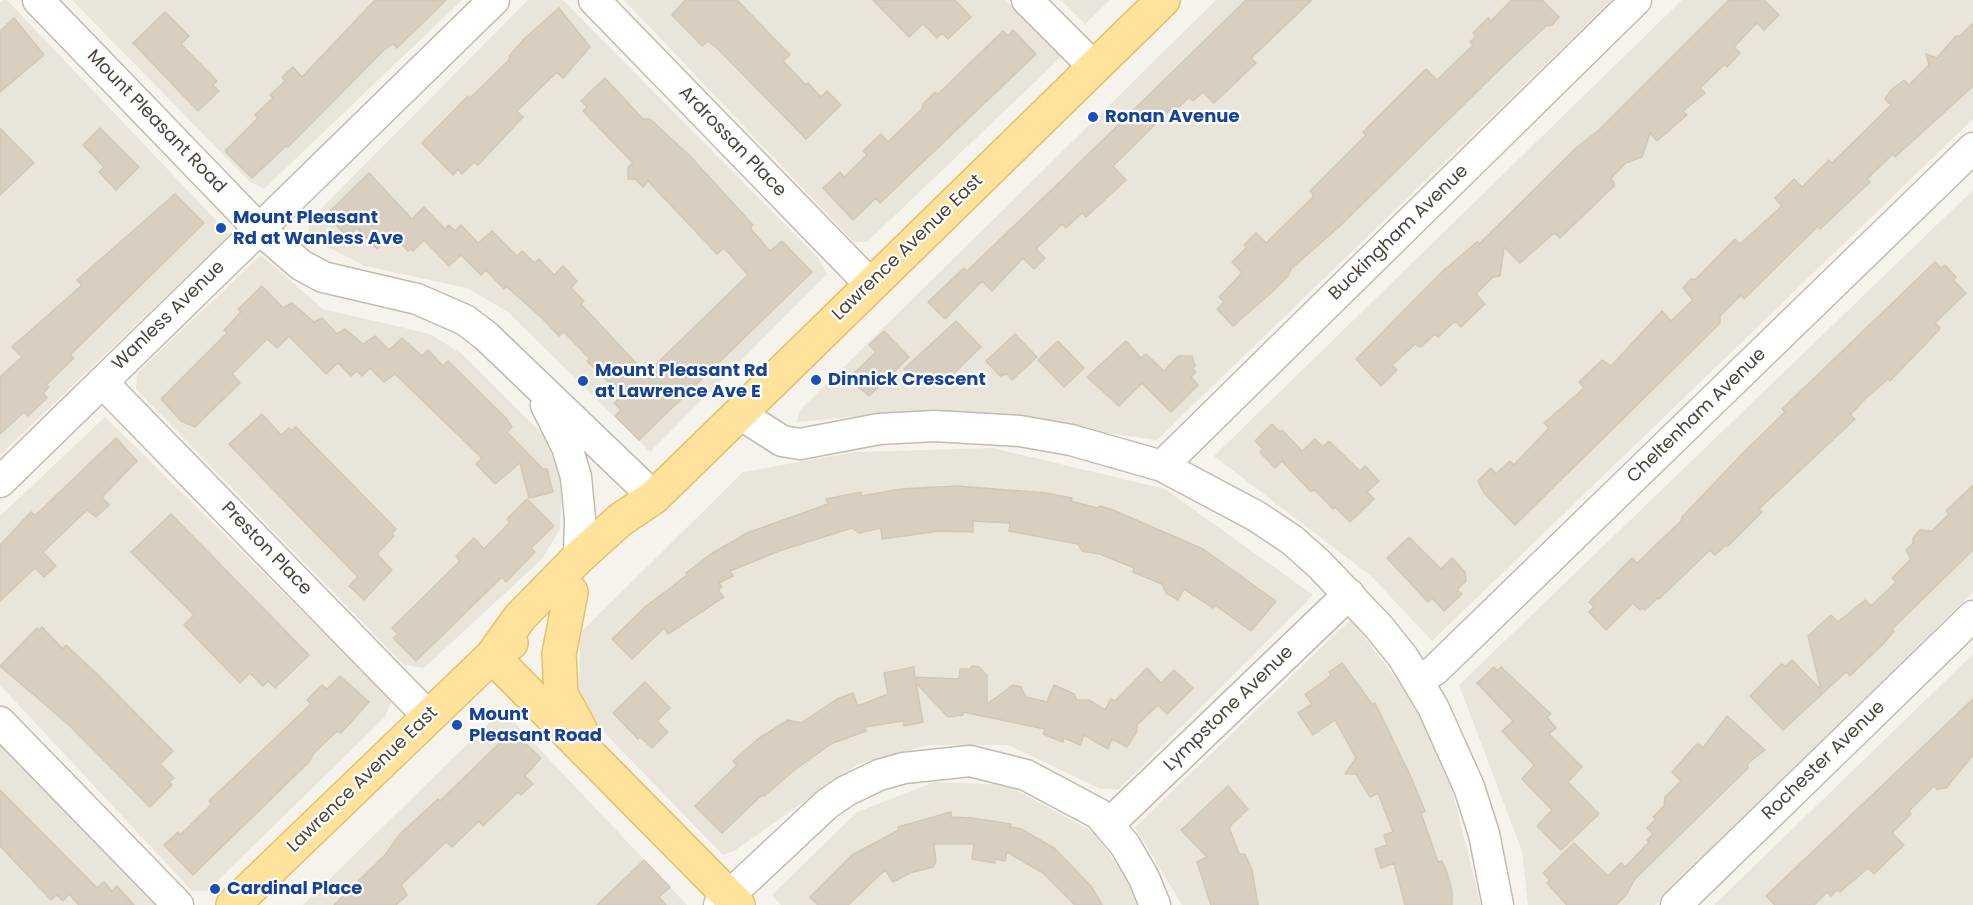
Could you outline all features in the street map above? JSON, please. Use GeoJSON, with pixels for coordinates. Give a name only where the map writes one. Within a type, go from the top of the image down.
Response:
{"type":"FeatureCollection","features":[{"type":"Feature","properties":{"kind":"main road","name":"Lawrence Avenue East"},"geometry":{"type":"LineString","coordinates":[[233,905],[492,656],[520,617],[579,557],[620,520],[654,497],[1163,0]]}},
{"type":"Feature","properties":{"kind":"main road","name":"Lawrence Avenue East"},"geometry":{"type":"LineString","coordinates":[[492,656],[531,630],[571,592],[630,533],[654,497]]}},
{"type":"Feature","properties":{"kind":"main road"},"geometry":{"type":"LineString","coordinates":[[571,592],[559,654],[561,694],[593,755]]}},
{"type":"Feature","properties":{"kind":"main road"},"geometry":{"type":"LineString","coordinates":[[492,656],[593,755],[729,902]]}},
{"type":"Feature","properties":{"kind":"street","name":"Mount Pleasant Road"},"geometry":{"type":"LineString","coordinates":[[38,0],[258,228],[300,265],[323,277],[417,299],[465,320],[486,336],[654,497]]}},
{"type":"Feature","properties":{"kind":"street","name":"Wanless Avenue"},"geometry":{"type":"LineString","coordinates":[[0,482],[494,0]]}},
{"type":"Feature","properties":{"kind":"street","name":"Ardrossan Place"},"geometry":{"type":"LineString","coordinates":[[594,0],[870,284]]}},
{"type":"Feature","properties":{"kind":"street"},"geometry":{"type":"LineString","coordinates":[[1027,0],[1094,68]]}},
{"type":"Feature","properties":{"kind":"street","name":"Buckingham Avenue"},"geometry":{"type":"LineString","coordinates":[[1162,466],[1636,0]]}},
{"type":"Feature","properties":{"kind":"street","name":"Cheltenham Avenue"},"geometry":{"type":"LineString","coordinates":[[1418,681],[1435,670],[1973,148]]}},
{"type":"Feature","properties":{"kind":"street","name":"Preston Place"},"geometry":{"type":"LineString","coordinates":[[102,382],[429,717]]}},
{"type":"Feature","properties":{"kind":"street"},"geometry":{"type":"LineString","coordinates":[[539,389],[567,447],[576,477],[580,519],[579,557]]}},
{"type":"Feature","properties":{"kind":"street"},"geometry":{"type":"LineString","coordinates":[[740,414],[782,441],[800,444],[879,429],[963,427],[1020,431],[1071,440],[1162,466],[1226,498],[1292,540],[1348,594],[1403,657],[1418,681],[1443,726],[1469,786],[1484,834],[1498,905]]}},
{"type":"Feature","properties":{"kind":"street","name":"Lympstone Avenue"},"geometry":{"type":"LineString","coordinates":[[1109,824],[1348,594]]}},
{"type":"Feature","properties":{"kind":"street","name":"Rochester Avenue"},"geometry":{"type":"LineString","coordinates":[[1676,905],[1973,616]]}},
{"type":"Feature","properties":{"kind":"street"},"geometry":{"type":"LineString","coordinates":[[0,722],[178,905]]}},
{"type":"Feature","properties":{"kind":"street"},"geometry":{"type":"LineString","coordinates":[[729,902],[827,804],[861,783],[904,768],[970,761],[998,766],[1048,784],[1099,814],[1109,824],[1144,878],[1155,905]]}},
{"type":"Feature","properties":{"kind":"shaded area"},"geometry":{"type":"Polygon","coordinates":[[[7,0],[230,235],[0,455],[0,3],[7,0]]]}},
{"type":"Feature","properties":{"kind":"shaded area"},"geometry":{"type":"Polygon","coordinates":[[[72,0],[462,0],[264,189],[249,181],[72,0]]]}},
{"type":"Feature","properties":{"kind":"shaded area"},"geometry":{"type":"Polygon","coordinates":[[[528,0],[563,0],[818,258],[827,274],[650,452],[508,312],[467,288],[365,266],[312,239],[307,223],[528,0]]]}},
{"type":"Feature","properties":{"kind":"shaded area"},"geometry":{"type":"Polygon","coordinates":[[[624,0],[1006,0],[1061,57],[867,242],[854,242],[624,0]]]}},
{"type":"Feature","properties":{"kind":"shaded area"},"geometry":{"type":"Polygon","coordinates":[[[1061,0],[1110,0],[1085,24],[1061,0]]]}},
{"type":"Feature","properties":{"kind":"shaded area"},"geometry":{"type":"Polygon","coordinates":[[[1216,0],[1612,0],[1157,440],[936,409],[797,422],[800,410],[1216,0]]]}},
{"type":"Feature","properties":{"kind":"shaded area"},"geometry":{"type":"Polygon","coordinates":[[[1682,0],[1973,0],[1973,119],[1432,641],[1371,576],[1214,456],[1682,0]]]}},
{"type":"Feature","properties":{"kind":"shaded area"},"geometry":{"type":"Polygon","coordinates":[[[1973,190],[1973,592],[1655,905],[1528,905],[1522,851],[1459,685],[1973,190]]]}},
{"type":"Feature","properties":{"kind":"shaded area"},"geometry":{"type":"Polygon","coordinates":[[[261,255],[323,309],[430,334],[462,354],[545,437],[562,479],[560,529],[542,559],[424,668],[404,665],[136,389],[137,373],[261,255]]]}},
{"type":"Feature","properties":{"kind":"shaded area"},"geometry":{"type":"Polygon","coordinates":[[[105,417],[392,700],[385,717],[207,891],[192,891],[0,685],[0,516],[105,417]]]}},
{"type":"Feature","properties":{"kind":"shaded area"},"geometry":{"type":"Polygon","coordinates":[[[993,448],[1165,489],[1313,595],[1119,789],[1101,789],[1008,745],[928,745],[858,764],[734,851],[723,855],[593,721],[579,698],[580,633],[743,472],[855,452],[993,448]]]}},
{"type":"Feature","properties":{"kind":"shaded area"},"geometry":{"type":"Polygon","coordinates":[[[1351,619],[1411,699],[1446,765],[1481,905],[1182,905],[1135,827],[1351,619]]]}},
{"type":"Feature","properties":{"kind":"shaded area"},"geometry":{"type":"Polygon","coordinates":[[[1973,654],[1973,905],[1714,905],[1973,654]]]}},
{"type":"Feature","properties":{"kind":"shaded area"},"geometry":{"type":"Polygon","coordinates":[[[494,718],[513,721],[687,905],[303,905],[494,718]]]}},
{"type":"Feature","properties":{"kind":"shaded area"},"geometry":{"type":"Polygon","coordinates":[[[0,741],[156,905],[0,905],[0,741]]]}},
{"type":"Feature","properties":{"kind":"shaded area"},"geometry":{"type":"Polygon","coordinates":[[[935,782],[1007,785],[1093,832],[1137,892],[1141,905],[781,905],[772,895],[857,812],[935,782]]]}},
{"type":"Feature","properties":{"kind":"building"},"geometry":{"type":"Polygon","coordinates":[[[375,0],[446,0],[397,48],[393,44],[384,50],[288,147],[286,146],[252,178],[225,151],[258,118],[255,115],[273,98],[270,95],[285,81],[282,77],[293,67],[302,77],[375,0]]]}},
{"type":"Feature","properties":{"kind":"building"},"geometry":{"type":"Polygon","coordinates":[[[685,0],[737,0],[790,55],[783,61],[806,85],[808,83],[821,97],[827,91],[841,105],[806,139],[718,49],[708,41],[702,46],[672,15],[685,0]]]}},
{"type":"Feature","properties":{"kind":"building"},"geometry":{"type":"Polygon","coordinates":[[[873,0],[955,0],[971,17],[948,39],[942,33],[937,38],[923,24],[909,37],[873,0]]]}},
{"type":"Feature","properties":{"kind":"building"},"geometry":{"type":"Polygon","coordinates":[[[1246,0],[1312,0],[1251,58],[1256,63],[1214,103],[1203,92],[1193,101],[1189,97],[1177,109],[1174,106],[1113,166],[1126,180],[1086,217],[1082,213],[1066,228],[1062,224],[1036,249],[1045,258],[1034,269],[1023,258],[992,291],[982,281],[945,319],[928,302],[964,268],[967,271],[1246,0]]]}},
{"type":"Feature","properties":{"kind":"building"},"geometry":{"type":"Polygon","coordinates":[[[1512,0],[1542,0],[1559,17],[1552,25],[1546,26],[1502,67],[1341,225],[1291,269],[1288,276],[1271,293],[1233,326],[1217,309],[1224,302],[1219,297],[1242,273],[1232,262],[1247,247],[1244,245],[1256,233],[1266,243],[1314,196],[1310,191],[1366,135],[1363,132],[1426,69],[1437,80],[1473,45],[1470,42],[1476,36],[1473,33],[1488,18],[1491,21],[1512,0]]]}},
{"type":"Feature","properties":{"kind":"building"},"geometry":{"type":"Polygon","coordinates":[[[1729,0],[1764,0],[1779,15],[1764,30],[1757,23],[1734,47],[1740,53],[1727,67],[1724,65],[1700,88],[1705,93],[1683,111],[1687,115],[1657,141],[1650,133],[1642,157],[1626,163],[1611,178],[1615,185],[1560,238],[1554,233],[1520,263],[1504,247],[1500,276],[1493,277],[1476,294],[1485,304],[1461,327],[1455,321],[1438,337],[1435,334],[1419,347],[1415,344],[1392,365],[1397,370],[1381,386],[1356,359],[1444,270],[1477,242],[1479,244],[1577,147],[1598,131],[1729,0]]]}},
{"type":"Feature","properties":{"kind":"building"},"geometry":{"type":"Polygon","coordinates":[[[559,8],[590,47],[563,78],[557,72],[517,111],[523,117],[478,165],[474,162],[462,174],[458,169],[453,175],[422,143],[468,96],[470,98],[509,60],[510,55],[525,38],[559,8]]]}},
{"type":"Feature","properties":{"kind":"building"},"geometry":{"type":"Polygon","coordinates":[[[165,12],[189,36],[181,44],[217,81],[213,85],[219,91],[198,111],[133,43],[165,12]]]}},
{"type":"Feature","properties":{"kind":"building"},"geometry":{"type":"Polygon","coordinates":[[[14,18],[44,55],[0,92],[0,31],[14,18]]]}},
{"type":"Feature","properties":{"kind":"building"},"geometry":{"type":"Polygon","coordinates":[[[1973,23],[1973,86],[1895,157],[1893,154],[1867,179],[1870,182],[1820,229],[1818,226],[1744,299],[1741,295],[1720,316],[1720,323],[1515,525],[1484,493],[1478,481],[1491,468],[1496,474],[1510,461],[1514,465],[1549,428],[1544,423],[1584,388],[1579,382],[1602,360],[1611,366],[1662,311],[1671,321],[1693,300],[1683,288],[1691,279],[1696,279],[1735,239],[1740,244],[1782,206],[1775,198],[1794,179],[1802,187],[1829,160],[1832,163],[1891,105],[1885,99],[1891,90],[1904,80],[1909,85],[1929,65],[1926,54],[1937,58],[1956,36],[1960,36],[1973,23]]]}},
{"type":"Feature","properties":{"kind":"building"},"geometry":{"type":"Polygon","coordinates":[[[1013,30],[1036,54],[880,203],[876,198],[853,220],[823,188],[840,172],[844,177],[867,155],[863,151],[881,134],[888,142],[922,109],[923,104],[935,92],[937,95],[1003,31],[1008,36],[1013,30]]]}},
{"type":"Feature","properties":{"kind":"building"},"geometry":{"type":"Polygon","coordinates":[[[605,78],[643,119],[650,119],[690,156],[753,225],[750,228],[770,251],[782,241],[812,272],[639,440],[615,416],[621,410],[614,403],[622,396],[587,361],[590,359],[564,332],[559,336],[506,286],[504,289],[486,270],[481,275],[461,255],[449,266],[424,240],[413,251],[411,249],[408,251],[392,234],[377,249],[357,228],[347,236],[326,215],[369,173],[412,219],[424,207],[445,229],[449,225],[455,231],[461,225],[478,243],[492,231],[517,256],[522,251],[535,263],[539,259],[554,275],[563,266],[577,281],[571,288],[584,301],[581,304],[646,374],[748,275],[724,248],[717,254],[648,181],[643,187],[635,179],[628,179],[628,167],[633,163],[583,111],[587,107],[581,101],[605,78]]]}},
{"type":"Feature","properties":{"kind":"building"},"geometry":{"type":"Polygon","coordinates":[[[0,128],[34,163],[0,195],[0,128]]]}},
{"type":"Feature","properties":{"kind":"building"},"geometry":{"type":"Polygon","coordinates":[[[100,128],[139,167],[116,190],[99,172],[104,167],[83,145],[100,128]]]}},
{"type":"Feature","properties":{"kind":"building"},"geometry":{"type":"Polygon","coordinates":[[[175,194],[204,223],[70,355],[74,358],[46,385],[49,387],[43,393],[47,398],[28,416],[24,412],[0,434],[0,377],[22,357],[12,347],[82,285],[77,280],[175,194]]]}},
{"type":"Feature","properties":{"kind":"building"},"geometry":{"type":"Polygon","coordinates":[[[1935,262],[1941,268],[1945,265],[1956,277],[1953,280],[1966,293],[1935,323],[1940,328],[1938,331],[1890,381],[1888,379],[1867,397],[1850,415],[1855,419],[1759,509],[1762,512],[1728,546],[1726,545],[1715,555],[1710,550],[1645,610],[1643,608],[1640,610],[1633,603],[1606,630],[1589,612],[1594,607],[1589,602],[1632,558],[1637,563],[1681,521],[1682,517],[1743,453],[1785,412],[1782,409],[1935,262]]]}},
{"type":"Feature","properties":{"kind":"building"},"geometry":{"type":"Polygon","coordinates":[[[262,286],[283,308],[292,303],[314,322],[322,318],[337,334],[345,329],[363,344],[375,336],[389,350],[402,338],[422,356],[428,350],[443,366],[448,361],[506,418],[512,427],[507,432],[543,469],[547,469],[553,492],[529,498],[520,463],[495,484],[476,464],[482,458],[395,374],[384,382],[370,368],[362,376],[357,371],[351,376],[338,363],[326,374],[289,336],[277,348],[267,339],[232,374],[240,383],[195,427],[181,421],[161,399],[227,333],[224,330],[241,312],[238,309],[262,286]]]}},
{"type":"Feature","properties":{"kind":"building"},"geometry":{"type":"Polygon","coordinates":[[[956,321],[981,347],[942,385],[932,374],[921,385],[916,382],[904,369],[956,321]]]}},
{"type":"Feature","properties":{"kind":"building"},"geometry":{"type":"Polygon","coordinates":[[[884,331],[909,357],[869,396],[848,379],[876,352],[869,345],[884,331]]]}},
{"type":"Feature","properties":{"kind":"building"},"geometry":{"type":"Polygon","coordinates":[[[1015,334],[1037,357],[1012,380],[1007,374],[1000,376],[986,361],[1015,334]]]}},
{"type":"Feature","properties":{"kind":"building"},"geometry":{"type":"Polygon","coordinates":[[[1058,341],[1084,368],[1064,387],[1038,360],[1058,341]]]}},
{"type":"Feature","properties":{"kind":"building"},"geometry":{"type":"Polygon","coordinates":[[[1126,341],[1141,358],[1146,354],[1164,371],[1178,356],[1192,356],[1195,366],[1192,368],[1196,372],[1191,377],[1198,385],[1171,412],[1142,383],[1119,406],[1087,377],[1126,341]]]}},
{"type":"Feature","properties":{"kind":"building"},"geometry":{"type":"Polygon","coordinates":[[[262,414],[281,435],[289,428],[292,431],[296,427],[396,529],[392,534],[394,536],[377,554],[392,570],[364,600],[349,586],[358,577],[229,444],[262,414]]]}},
{"type":"Feature","properties":{"kind":"building"},"geometry":{"type":"Polygon","coordinates":[[[1272,424],[1280,432],[1282,430],[1302,451],[1315,439],[1323,447],[1329,441],[1360,471],[1365,466],[1379,481],[1367,492],[1374,499],[1350,522],[1335,507],[1333,509],[1314,489],[1311,492],[1282,461],[1275,468],[1260,452],[1263,449],[1255,441],[1272,424]]]}},
{"type":"Feature","properties":{"kind":"building"},"geometry":{"type":"Polygon","coordinates":[[[116,438],[137,461],[102,497],[109,505],[96,517],[87,510],[43,552],[56,566],[44,577],[35,568],[0,601],[0,545],[31,512],[34,515],[40,511],[116,438]]]}},
{"type":"Feature","properties":{"kind":"building"},"geometry":{"type":"Polygon","coordinates":[[[1973,485],[1973,550],[1892,629],[1894,631],[1883,644],[1850,676],[1846,672],[1783,730],[1750,696],[1781,664],[1786,666],[1792,660],[1821,690],[1808,636],[1831,615],[1838,622],[1865,600],[1871,606],[1896,582],[1892,578],[1911,559],[1906,550],[1913,543],[1913,538],[1920,530],[1932,531],[1949,514],[1946,511],[1973,485]]]}},
{"type":"Feature","properties":{"kind":"building"},"geometry":{"type":"Polygon","coordinates":[[[957,486],[1047,493],[1072,498],[1071,501],[1097,508],[1100,506],[1113,510],[1203,549],[1276,601],[1251,631],[1215,605],[1213,608],[1184,589],[1178,600],[1166,593],[1162,584],[1133,572],[1134,568],[1100,554],[1082,551],[1078,544],[1009,531],[1010,523],[973,521],[973,532],[940,531],[882,539],[881,528],[859,533],[852,528],[779,551],[730,571],[733,576],[719,583],[722,587],[718,590],[724,597],[668,634],[664,628],[632,659],[612,639],[645,607],[687,575],[686,573],[711,554],[747,533],[828,504],[826,499],[861,492],[861,496],[901,489],[957,486]]]}},
{"type":"Feature","properties":{"kind":"building"},"geometry":{"type":"Polygon","coordinates":[[[527,499],[554,526],[531,548],[535,552],[506,582],[502,577],[416,661],[393,638],[398,634],[392,628],[460,561],[456,556],[474,538],[484,549],[510,522],[507,519],[527,499]]]}},
{"type":"Feature","properties":{"kind":"building"},"geometry":{"type":"Polygon","coordinates":[[[171,514],[309,655],[275,688],[268,681],[263,686],[250,673],[240,683],[184,625],[194,615],[131,552],[171,514]]]}},
{"type":"Feature","properties":{"kind":"building"},"geometry":{"type":"Polygon","coordinates":[[[1409,537],[1441,569],[1452,558],[1465,572],[1466,581],[1457,590],[1462,594],[1444,611],[1432,598],[1428,602],[1387,558],[1409,537]]]}},
{"type":"Feature","properties":{"kind":"building"},"geometry":{"type":"Polygon","coordinates":[[[42,627],[63,649],[66,645],[97,674],[173,751],[160,764],[174,778],[169,782],[172,785],[150,807],[68,724],[0,666],[37,628],[39,630],[42,627]]]}},
{"type":"Feature","properties":{"kind":"building"},"geometry":{"type":"Polygon","coordinates":[[[1342,663],[1372,704],[1375,703],[1411,777],[1425,811],[1421,813],[1438,862],[1442,861],[1447,873],[1452,891],[1452,905],[1405,905],[1394,863],[1381,868],[1375,849],[1387,845],[1384,835],[1393,832],[1378,793],[1370,797],[1356,774],[1345,774],[1356,758],[1335,720],[1313,735],[1298,713],[1312,704],[1305,694],[1323,682],[1331,675],[1329,672],[1342,663]]]}},
{"type":"Feature","properties":{"kind":"building"},"geometry":{"type":"Polygon","coordinates":[[[972,666],[979,667],[987,675],[987,704],[1013,685],[1021,687],[1026,697],[1047,702],[1054,685],[1074,694],[1077,700],[1089,700],[1105,710],[1111,699],[1115,701],[1147,668],[1161,683],[1174,670],[1193,688],[1167,714],[1158,705],[1137,725],[1137,731],[1127,747],[1112,739],[1108,749],[1084,735],[1080,745],[1064,738],[1063,742],[1043,734],[1045,729],[963,712],[963,715],[948,717],[916,683],[923,722],[904,726],[903,721],[865,727],[866,731],[833,743],[797,768],[764,796],[762,795],[722,833],[695,806],[737,765],[733,761],[758,739],[788,720],[801,723],[837,699],[853,693],[858,706],[888,694],[884,673],[914,667],[915,677],[959,679],[960,669],[970,669],[972,666]]]}},
{"type":"Feature","properties":{"kind":"building"},"geometry":{"type":"Polygon","coordinates":[[[1494,667],[1497,671],[1501,667],[1551,714],[1547,717],[1556,728],[1549,734],[1582,767],[1568,782],[1599,814],[1561,850],[1537,826],[1552,810],[1522,779],[1534,765],[1502,731],[1513,721],[1477,683],[1494,667]]]}},
{"type":"Feature","properties":{"kind":"building"},"geometry":{"type":"Polygon","coordinates":[[[340,676],[369,702],[341,733],[337,731],[314,753],[309,762],[193,875],[164,845],[178,832],[180,835],[212,804],[209,801],[311,704],[307,700],[322,685],[327,689],[340,676]]]}},
{"type":"Feature","properties":{"kind":"building"},"geometry":{"type":"Polygon","coordinates":[[[645,682],[670,708],[657,721],[668,732],[652,748],[640,737],[638,739],[613,713],[645,682]]]}},
{"type":"Feature","properties":{"kind":"building"},"geometry":{"type":"Polygon","coordinates":[[[1973,699],[1973,755],[1946,788],[1937,789],[1934,786],[1909,811],[1911,814],[1892,833],[1904,845],[1874,874],[1868,868],[1840,892],[1837,890],[1831,896],[1827,892],[1814,905],[1775,905],[1766,896],[1973,699]]]}},
{"type":"Feature","properties":{"kind":"building"},"geometry":{"type":"Polygon","coordinates":[[[1727,716],[1765,750],[1747,764],[1748,768],[1635,879],[1626,895],[1616,905],[1567,905],[1547,883],[1550,880],[1543,873],[1574,843],[1608,876],[1621,863],[1625,867],[1649,842],[1647,840],[1653,834],[1647,828],[1656,819],[1653,817],[1664,806],[1665,797],[1681,781],[1672,772],[1696,745],[1699,744],[1703,748],[1727,716]]]}},
{"type":"Feature","properties":{"kind":"building"},"geometry":{"type":"Polygon","coordinates":[[[512,731],[541,758],[525,776],[533,784],[521,795],[518,792],[483,826],[479,821],[452,847],[446,842],[401,885],[407,895],[396,905],[334,905],[385,855],[400,834],[438,799],[440,801],[512,731]]]}},
{"type":"Feature","properties":{"kind":"building"},"geometry":{"type":"Polygon","coordinates":[[[1228,786],[1248,809],[1229,827],[1239,854],[1245,854],[1252,870],[1258,905],[1211,905],[1197,862],[1207,857],[1181,830],[1228,786]]]}},
{"type":"Feature","properties":{"kind":"building"},"geometry":{"type":"Polygon","coordinates":[[[0,790],[97,888],[104,882],[112,891],[117,886],[134,905],[79,905],[69,894],[63,901],[57,895],[51,900],[0,846],[0,790]]]}},
{"type":"Feature","properties":{"kind":"building"},"geometry":{"type":"Polygon","coordinates":[[[951,812],[951,817],[1011,824],[1010,827],[1021,829],[1054,848],[1091,886],[1102,905],[1075,905],[1043,873],[1007,852],[1005,861],[995,859],[995,863],[972,859],[974,844],[934,844],[936,862],[933,867],[910,873],[893,882],[885,870],[848,905],[818,905],[810,897],[852,855],[899,830],[898,827],[951,812]]]}},
{"type":"Feature","properties":{"kind":"building"},"geometry":{"type":"Polygon","coordinates":[[[644,860],[670,887],[659,897],[666,905],[597,905],[644,860]]]}},
{"type":"Feature","properties":{"kind":"place","name":"Ronan Avenue"},"geometry":{"type":"Point","coordinates":[1093,117]}},
{"type":"Feature","properties":{"kind":"place","name":"Mount Pleasant Rd at Wanless Ave"},"geometry":{"type":"Point","coordinates":[221,228]}},
{"type":"Feature","properties":{"kind":"place","name":"Dinnick Crescent"},"geometry":{"type":"Point","coordinates":[816,380]}},
{"type":"Feature","properties":{"kind":"place","name":"Mount Pleasant Rd at Lawrence Ave E"},"geometry":{"type":"Point","coordinates":[583,381]}},
{"type":"Feature","properties":{"kind":"place","name":"Mount Pleasant Road"},"geometry":{"type":"Point","coordinates":[457,725]}},
{"type":"Feature","properties":{"kind":"place","name":"Cardinal Place"},"geometry":{"type":"Point","coordinates":[215,889]}}]}
